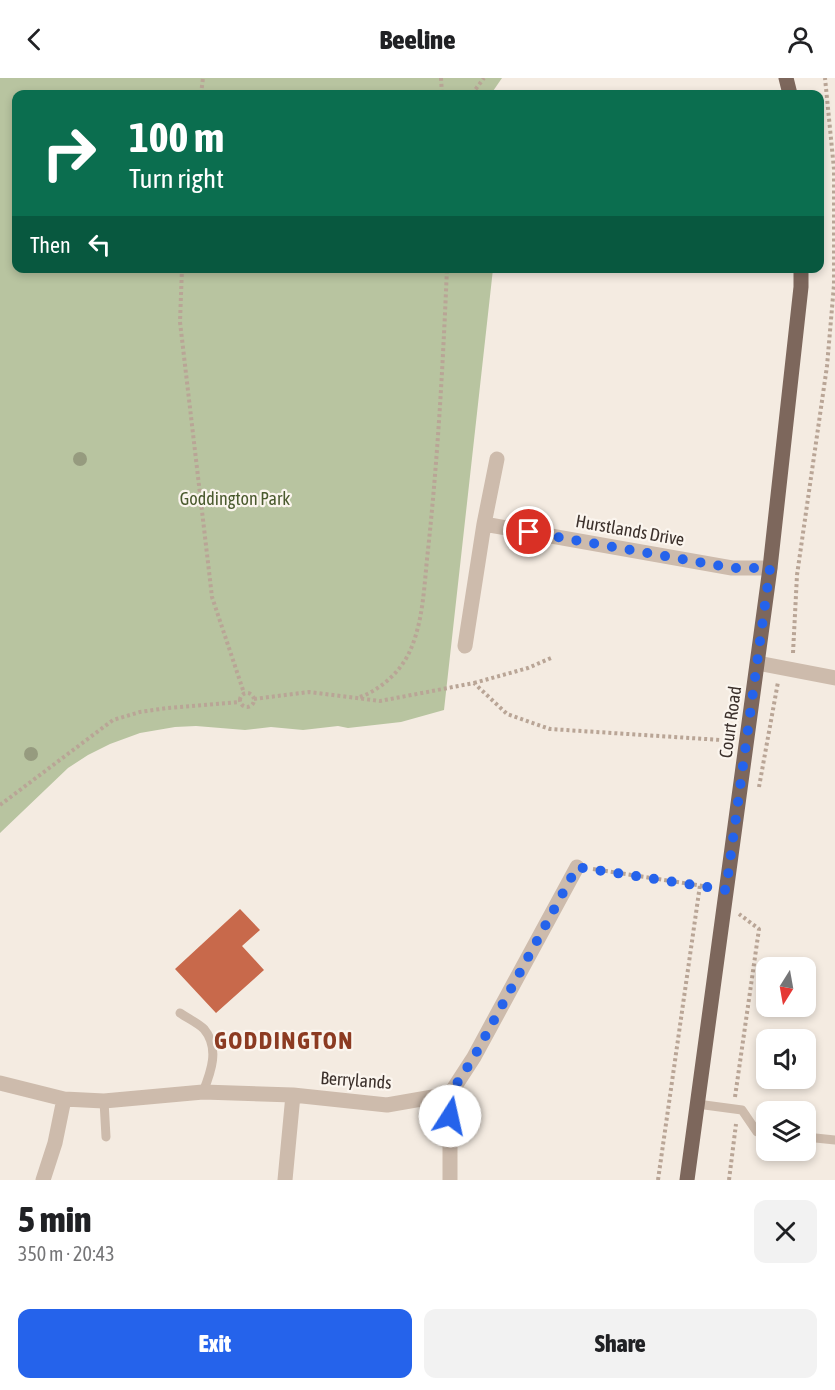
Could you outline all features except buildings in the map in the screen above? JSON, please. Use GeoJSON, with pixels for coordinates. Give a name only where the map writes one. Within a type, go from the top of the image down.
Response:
{"type":"FeatureCollection","features":[{"type":"Feature","properties":{"kind":"main road","name":"Court Road"},"geometry":{"type":"LineString","coordinates":[[687,1180],[770,568],[801,273]]}},
{"type":"Feature","properties":{"kind":"street"},"geometry":{"type":"LineString","coordinates":[[465,646],[484,524],[497,459]]}},
{"type":"Feature","properties":{"kind":"street","name":"Hurstlands Drive"},"geometry":{"type":"LineString","coordinates":[[484,524],[732,568],[770,568]]}},
{"type":"Feature","properties":{"kind":"street"},"geometry":{"type":"LineString","coordinates":[[758,663],[835,678]]}},
{"type":"Feature","properties":{"kind":"street"},"geometry":{"type":"LineString","coordinates":[[450,1180],[450,1094],[474,1057],[577,867]]}},
{"type":"Feature","properties":{"kind":"street","name":"Berrylands"},"geometry":{"type":"LineString","coordinates":[[0,1083],[64,1099],[104,1101],[203,1092],[292,1095],[387,1105],[450,1094]]}},
{"type":"Feature","properties":{"kind":"street"},"geometry":{"type":"LineString","coordinates":[[285,1180],[292,1095]]}},
{"type":"Feature","properties":{"kind":"street"},"geometry":{"type":"LineString","coordinates":[[43,1180],[55,1143],[64,1099]]}},
{"type":"Feature","properties":{"kind":"lane"},"geometry":{"type":"LineString","coordinates":[[180,1013],[204,1029],[212,1044],[213,1060],[203,1092]]}},
{"type":"Feature","properties":{"kind":"lane"},"geometry":{"type":"LineString","coordinates":[[104,1101],[106,1137]]}},
{"type":"Feature","properties":{"kind":"lane"},"geometry":{"type":"LineString","coordinates":[[697,1104],[742,1110],[756,1131]]}},
{"type":"Feature","properties":{"kind":"lane"},"geometry":{"type":"LineString","coordinates":[[816,1138],[835,1140]]}},
{"type":"Feature","properties":{"kind":"path"},"geometry":{"type":"LineString","coordinates":[[758,790],[778,682],[791,669],[797,575],[827,366],[834,285],[834,169],[825,78]]}},
{"type":"Feature","properties":{"kind":"path"},"geometry":{"type":"LineString","coordinates":[[182,273],[180,322],[212,597],[244,693]]}},
{"type":"Feature","properties":{"kind":"path"},"geometry":{"type":"LineString","coordinates":[[357,698],[372,693],[392,677],[409,653],[423,609],[434,492],[447,273]]}},
{"type":"Feature","properties":{"kind":"path"},"geometry":{"type":"LineString","coordinates":[[254,699],[309,692],[380,701],[474,683],[528,668],[551,658]]}},
{"type":"Feature","properties":{"kind":"path"},"geometry":{"type":"LineString","coordinates":[[474,683],[507,714],[550,729],[721,740]]}},
{"type":"Feature","properties":{"kind":"path"},"geometry":{"type":"LineString","coordinates":[[244,693],[251,694],[254,699],[253,704],[247,708],[243,708],[239,702],[244,693]]}},
{"type":"Feature","properties":{"kind":"path"},"geometry":{"type":"LineString","coordinates":[[0,805],[113,720],[140,712],[167,708],[239,702]]}},
{"type":"Feature","properties":{"kind":"path"},"geometry":{"type":"LineString","coordinates":[[577,867],[726,890]]}},
{"type":"Feature","properties":{"kind":"path"},"geometry":{"type":"LineString","coordinates":[[658,1180],[700,885]]}},
{"type":"Feature","properties":{"kind":"path"},"geometry":{"type":"LineString","coordinates":[[736,1096],[759,929],[739,914],[737,925]]}},
{"type":"Feature","properties":{"kind":"path"},"geometry":{"type":"LineString","coordinates":[[725,1107],[736,1124],[729,1180]]}},
{"type":"Feature","properties":{"kind":"green space","name":"Goddington Park"},"geometry":{"type":"Polygon","coordinates":[[[0,78],[502,78],[494,90],[12,90],[12,273],[493,273],[444,710],[401,722],[348,728],[338,726],[303,730],[271,727],[245,730],[196,726],[140,733],[110,744],[68,768],[0,833],[0,78]]]}},
{"type":"Feature","properties":{"kind":"district","name":"GODDINGTON"},"geometry":{"type":"Point","coordinates":[284,1040]}},
{"type":"Feature","properties":{"kind":"route"},"geometry":{"type":"LineString","coordinates":[[450,1116],[450,1094],[474,1057],[577,867],[726,890],[758,663],[770,568],[732,568],[529,532]]}}]}
